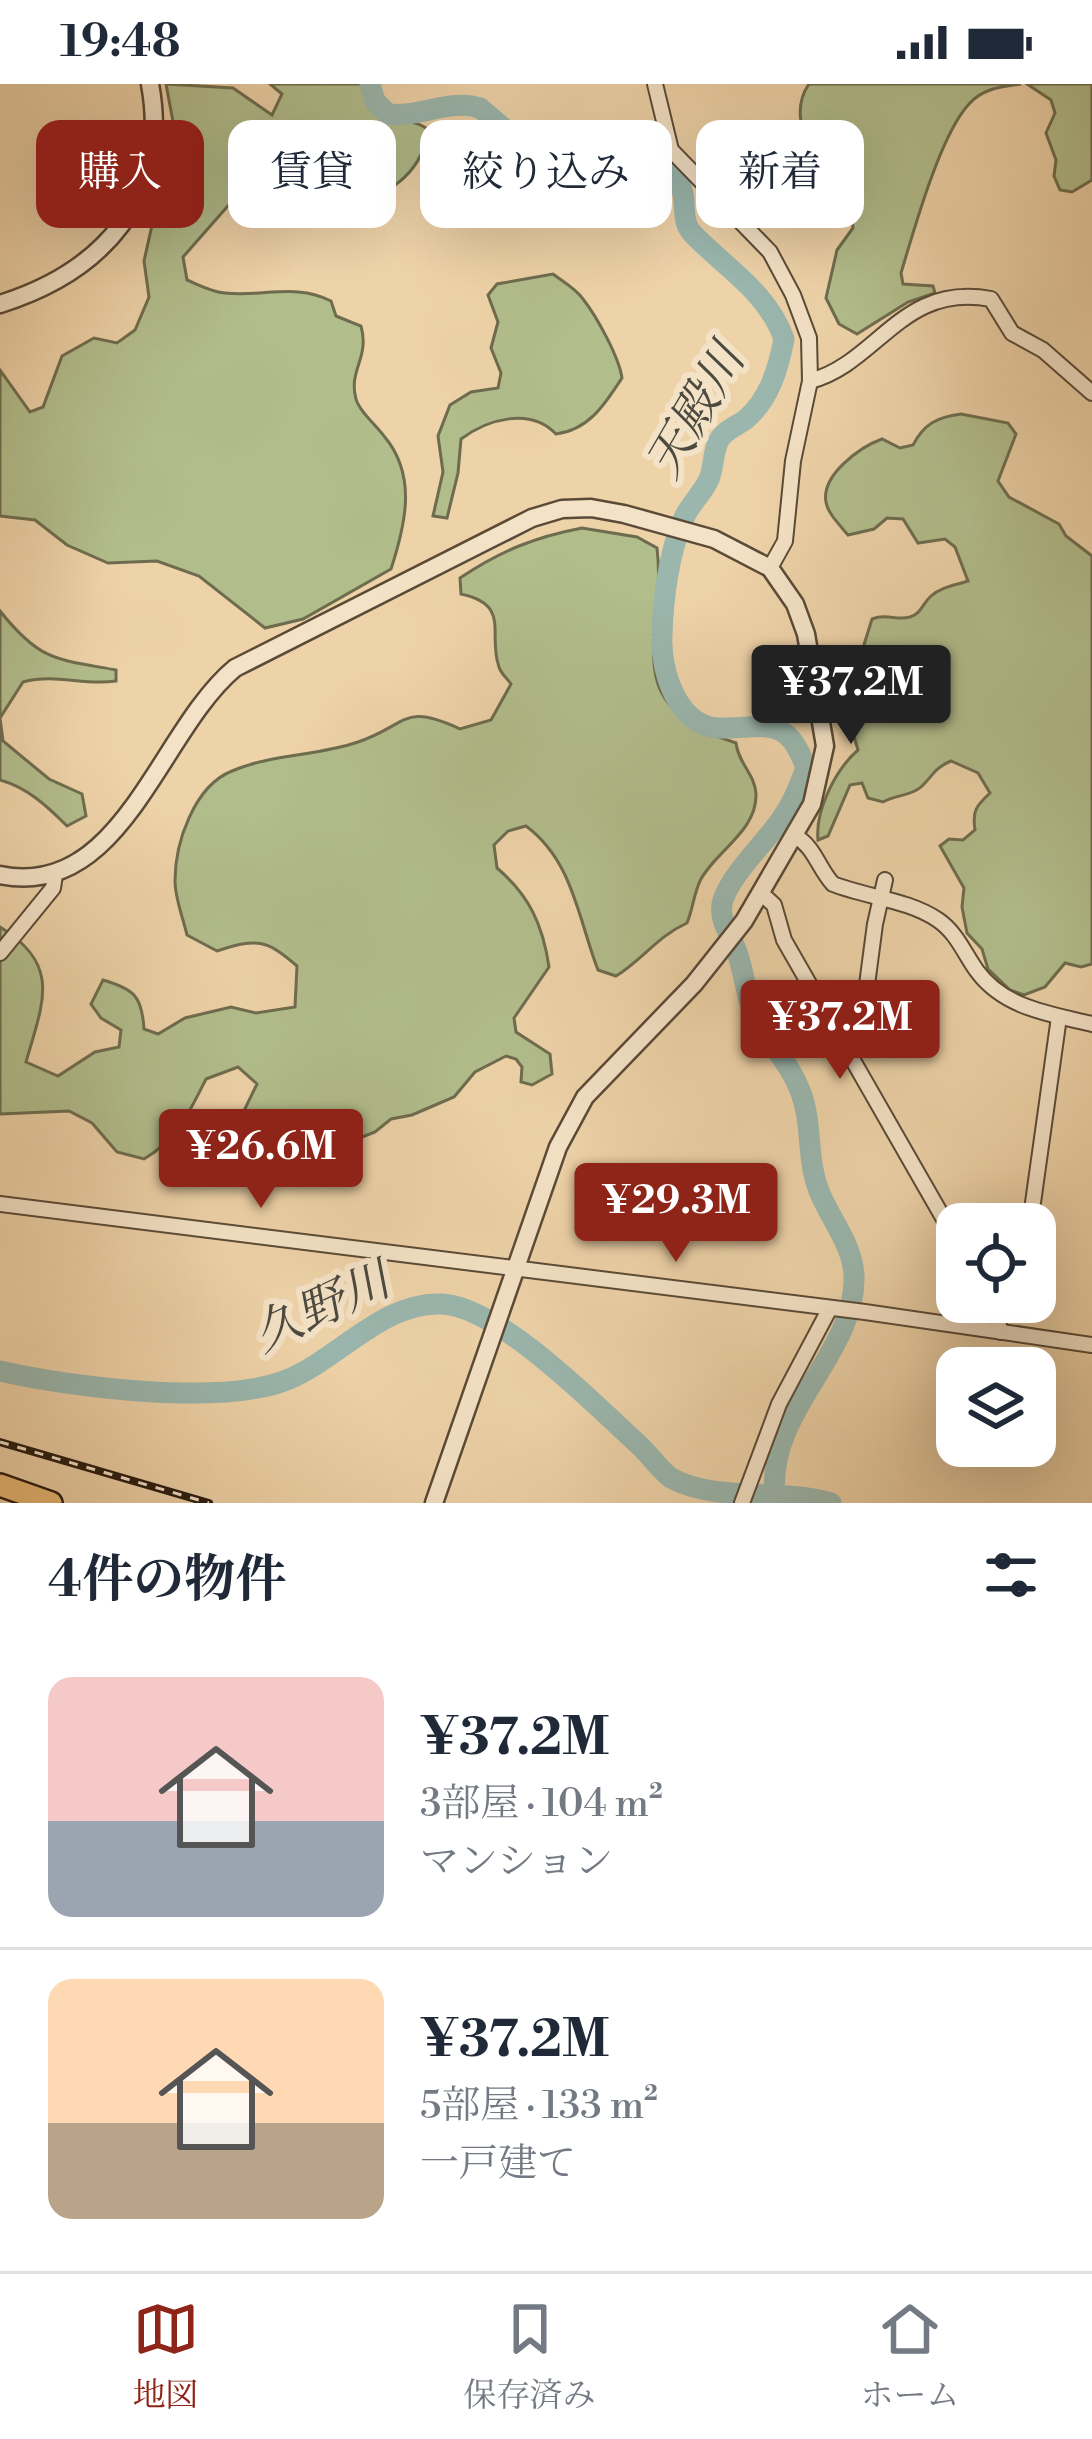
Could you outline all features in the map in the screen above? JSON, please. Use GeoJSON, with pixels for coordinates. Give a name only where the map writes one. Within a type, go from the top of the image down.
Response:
{"type":"FeatureCollection","features":[{"type":"Feature","properties":{"kind":"main road"},"geometry":{"type":"LineString","coordinates":[[0,1485],[51,1503]]}},
{"type":"Feature","properties":{"kind":"street"},"geometry":{"type":"LineString","coordinates":[[0,304],[62,280],[104,248],[120,226],[145,176],[151,147],[150,84]]}},
{"type":"Feature","properties":{"kind":"street"},"geometry":{"type":"LineString","coordinates":[[655,84],[671,150],[770,252],[809,338],[810,381],[793,461],[785,541],[770,568]]}},
{"type":"Feature","properties":{"kind":"street"},"geometry":{"type":"LineString","coordinates":[[810,381],[846,363],[910,312],[951,299],[983,297],[991,298],[1012,333],[1042,350],[1092,394]]}},
{"type":"Feature","properties":{"kind":"street"},"geometry":{"type":"LineString","coordinates":[[0,875],[55,875],[98,849],[122,822],[217,683],[269,647],[532,518],[562,509],[591,508],[690,532],[739,549],[770,568],[795,604],[806,634],[824,733],[822,774],[795,836],[744,921],[721,953],[585,1097],[558,1147],[434,1503]]}},
{"type":"Feature","properties":{"kind":"street"},"geometry":{"type":"LineString","coordinates":[[795,836],[807,842],[833,884],[920,910],[937,920],[951,931],[992,987],[1018,1004],[1092,1024]]}},
{"type":"Feature","properties":{"kind":"street"},"geometry":{"type":"LineString","coordinates":[[0,952],[52,889],[55,875]]}},
{"type":"Feature","properties":{"kind":"street"},"geometry":{"type":"LineString","coordinates":[[852,1053],[860,1038],[885,880]]}},
{"type":"Feature","properties":{"kind":"street"},"geometry":{"type":"LineString","coordinates":[[762,893],[773,905],[784,940],[936,1205]]}},
{"type":"Feature","properties":{"kind":"street"},"geometry":{"type":"LineString","coordinates":[[1033,1203],[1059,1017]]}},
{"type":"Feature","properties":{"kind":"street"},"geometry":{"type":"LineString","coordinates":[[0,1204],[836,1309],[1000,1325],[1092,1345]]}},
{"type":"Feature","properties":{"kind":"street"},"geometry":{"type":"LineString","coordinates":[[742,1503],[787,1387],[836,1309]]}},
{"type":"Feature","properties":{"kind":"green space"},"geometry":{"type":"Polygon","coordinates":[[[166,84],[233,88],[272,115],[282,94],[270,84],[362,84],[381,117],[416,123],[420,125],[420,157],[396,184],[396,120],[228,120],[228,206],[183,257],[187,280],[206,288],[239,294],[318,296],[331,301],[336,316],[361,326],[356,399],[394,451],[405,483],[404,517],[391,569],[303,619],[265,628],[199,576],[157,561],[108,563],[67,545],[35,520],[0,516],[0,370],[30,412],[43,407],[62,356],[94,338],[117,343],[135,330],[149,297],[144,261],[151,228],[204,228],[204,120],[173,120],[166,84]]]}},
{"type":"Feature","properties":{"kind":"green space"},"geometry":{"type":"Polygon","coordinates":[[[809,84],[1021,84],[993,89],[974,99],[958,118],[938,160],[901,273],[903,284],[933,286],[935,293],[908,302],[857,334],[839,324],[826,298],[837,250],[853,228],[864,228],[864,120],[801,120],[809,84]]]}},
{"type":"Feature","properties":{"kind":"green space"},"geometry":{"type":"Polygon","coordinates":[[[1027,84],[1092,84],[1092,180],[1072,192],[1060,190],[1054,176],[1056,160],[1046,133],[1055,113],[1051,100],[1027,84]]]}},
{"type":"Feature","properties":{"kind":"green space"},"geometry":{"type":"Polygon","coordinates":[[[553,274],[589,307],[622,378],[595,414],[568,432],[556,434],[522,418],[484,426],[461,439],[447,518],[433,516],[443,472],[438,436],[450,405],[471,392],[498,388],[501,373],[491,348],[498,322],[488,295],[497,284],[553,274]]]}},
{"type":"Feature","properties":{"kind":"green space"},"geometry":{"type":"Polygon","coordinates":[[[961,414],[1008,423],[1016,434],[998,481],[1009,497],[1059,524],[1066,536],[1092,556],[1092,964],[1065,963],[1045,987],[1024,995],[1010,990],[988,969],[982,949],[967,933],[964,888],[940,846],[949,839],[963,840],[975,830],[976,809],[990,793],[978,773],[951,761],[917,790],[883,802],[868,798],[862,783],[850,785],[828,836],[818,840],[829,791],[858,750],[848,716],[848,696],[872,619],[910,617],[935,593],[968,581],[955,547],[945,539],[918,543],[903,519],[887,518],[874,529],[848,535],[829,511],[826,492],[836,472],[863,448],[882,439],[900,448],[913,445],[932,423],[961,414]]]}},
{"type":"Feature","properties":{"kind":"green space"},"geometry":{"type":"Polygon","coordinates":[[[582,528],[637,537],[657,548],[654,665],[659,688],[673,709],[697,727],[736,743],[756,794],[743,830],[701,879],[687,923],[616,976],[598,970],[564,873],[542,840],[526,826],[508,831],[494,845],[497,868],[526,900],[543,938],[549,967],[514,1018],[516,1032],[550,1054],[552,1074],[532,1085],[521,1082],[522,1067],[506,1056],[475,1072],[454,1097],[391,1119],[375,1132],[327,1151],[293,1150],[271,1136],[244,1131],[238,1123],[257,1084],[238,1067],[206,1079],[174,1134],[144,1159],[117,1152],[92,1123],[69,1111],[0,1114],[0,927],[33,956],[43,986],[26,1062],[58,1076],[95,1052],[119,1047],[121,1030],[101,1018],[91,1004],[103,980],[134,996],[144,1029],[158,1034],[185,1018],[231,1007],[256,1013],[295,1007],[297,966],[277,950],[252,943],[217,951],[187,935],[176,894],[176,866],[183,833],[197,802],[232,771],[358,742],[406,719],[427,717],[460,729],[491,720],[511,684],[499,667],[492,613],[487,605],[461,594],[460,578],[518,546],[582,528]]]}},
{"type":"Feature","properties":{"kind":"green space"},"geometry":{"type":"Polygon","coordinates":[[[0,611],[38,649],[63,660],[116,670],[116,681],[23,682],[0,718],[0,611]]]}},
{"type":"Feature","properties":{"kind":"green space"},"geometry":{"type":"Polygon","coordinates":[[[0,718],[3,741],[49,779],[82,794],[86,816],[67,826],[28,793],[0,780],[0,718]]]}},
{"type":"Feature","properties":{"kind":"waterway","name":"天殿川"},"geometry":{"type":"LineString","coordinates":[[370,84],[375,101],[388,114],[457,105],[480,108],[494,120]]}},
{"type":"Feature","properties":{"kind":"waterway","name":"天殿川"},"geometry":{"type":"LineString","coordinates":[[672,175],[683,192],[687,226],[757,294],[784,339],[766,394],[745,420],[719,440],[709,479],[684,518],[668,575],[662,635],[668,679],[692,718],[719,728],[782,731],[806,768],[786,812],[734,879],[722,907],[754,1014],[801,1093],[815,1179],[849,1252],[854,1275],[842,1331],[784,1436],[776,1465],[775,1496]]}},
{"type":"Feature","properties":{"kind":"waterway","name":"久野川"},"geometry":{"type":"LineString","coordinates":[[0,1371],[146,1392],[261,1387],[308,1370],[381,1321],[421,1306],[442,1304],[465,1309],[518,1340],[573,1384],[671,1478],[708,1490],[831,1503]]}},
{"type":"Feature","properties":{"kind":"railway"},"geometry":{"type":"LineString","coordinates":[[0,1442],[209,1503]]}}]}
